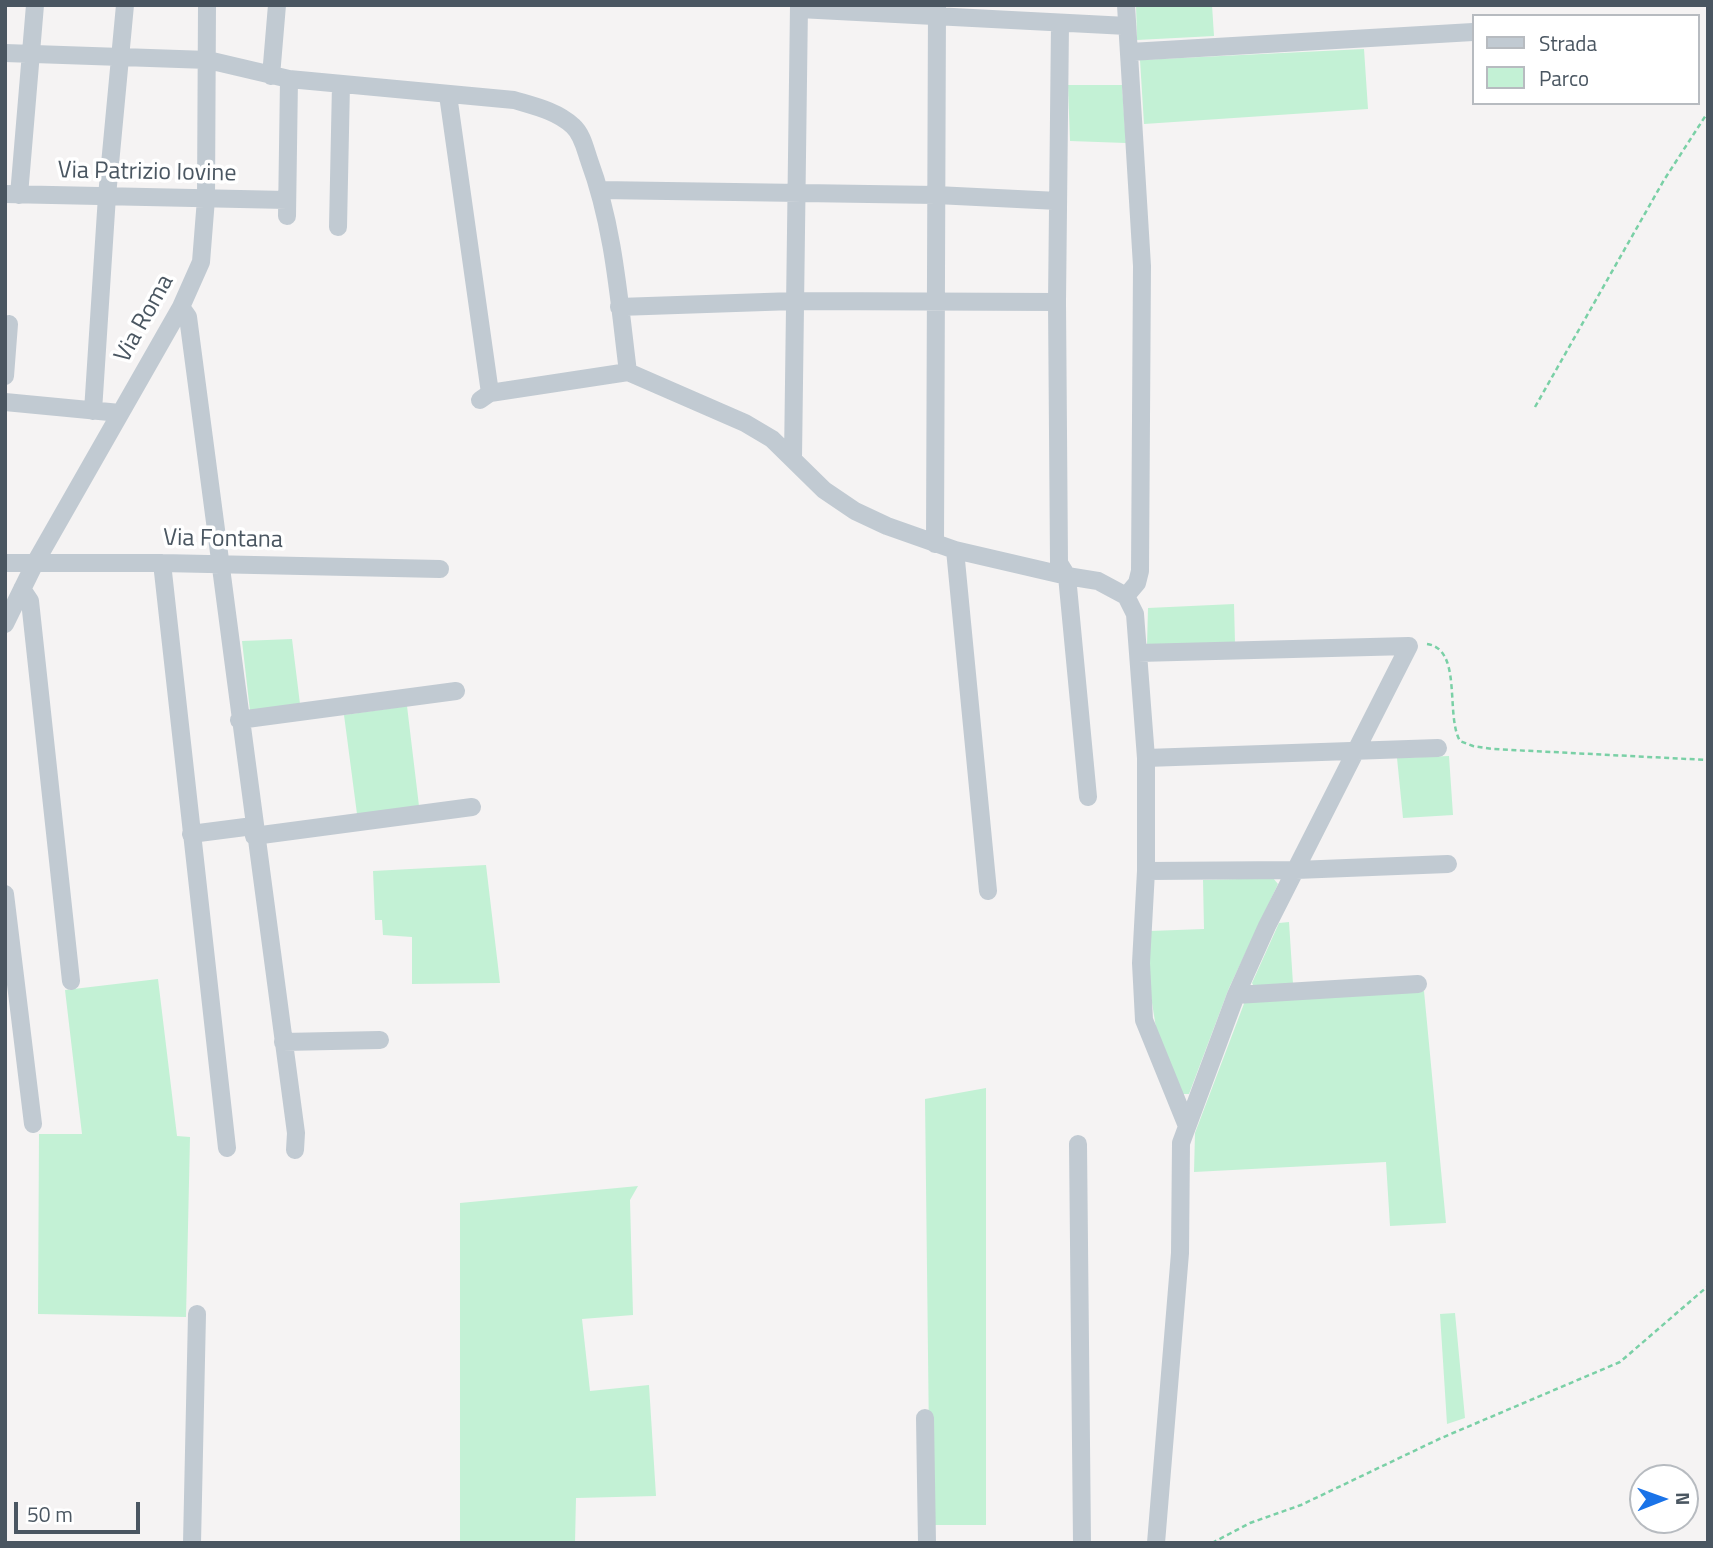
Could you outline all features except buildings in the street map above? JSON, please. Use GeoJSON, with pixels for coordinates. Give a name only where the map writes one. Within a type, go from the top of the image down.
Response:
{"type":"FeatureCollection","features":[{"type":"Feature","properties":{"kind":"street"},"geometry":{"type":"LineString","coordinates":[[12,194],[35,5]]}},
{"type":"Feature","properties":{"kind":"street"},"geometry":{"type":"LineString","coordinates":[[93,411],[107,196],[125,5]]}},
{"type":"Feature","properties":{"kind":"street","name":"Via Roma"},"geometry":{"type":"LineString","coordinates":[[5,624],[35,563],[181,307],[201,262],[206,199],[206,5]]}},
{"type":"Feature","properties":{"kind":"street"},"geometry":{"type":"LineString","coordinates":[[271,76],[277,5]]}},
{"type":"Feature","properties":{"kind":"street"},"geometry":{"type":"LineString","coordinates":[[1126,5],[1142,278],[1140,571],[1137,583],[1126,596]]}},
{"type":"Feature","properties":{"kind":"street"},"geometry":{"type":"LineString","coordinates":[[793,458],[799,7],[937,11],[1060,24],[1127,26]]}},
{"type":"Feature","properties":{"kind":"street"},"geometry":{"type":"LineString","coordinates":[[935,544],[937,11]]}},
{"type":"Feature","properties":{"kind":"street"},"geometry":{"type":"LineString","coordinates":[[1060,24],[1059,563],[1067,576],[1088,797]]}},
{"type":"Feature","properties":{"kind":"street"},"geometry":{"type":"LineString","coordinates":[[1130,52],[1472,32]]}},
{"type":"Feature","properties":{"kind":"street"},"geometry":{"type":"LineString","coordinates":[[5,53],[208,60],[289,79],[514,100],[561,117],[574,127],[582,138],[607,216],[628,372]]}},
{"type":"Feature","properties":{"kind":"street","name":"Via Patrizio Iovine"},"geometry":{"type":"LineString","coordinates":[[12,194],[206,199],[287,209],[289,79]]}},
{"type":"Feature","properties":{"kind":"street"},"geometry":{"type":"LineString","coordinates":[[338,227],[341,84]]}},
{"type":"Feature","properties":{"kind":"street"},"geometry":{"type":"LineString","coordinates":[[448,94],[485,396],[628,372],[745,422],[772,439],[840,502],[887,526],[955,550],[1098,581],[1126,596],[1135,614],[1146,758],[1146,871],[1141,963],[1144,1020],[1187,1126]]}},
{"type":"Feature","properties":{"kind":"street"},"geometry":{"type":"LineString","coordinates":[[600,190],[936,195],[1058,201]]}},
{"type":"Feature","properties":{"kind":"street"},"geometry":{"type":"LineString","coordinates":[[619,307],[794,301],[1058,302]]}},
{"type":"Feature","properties":{"kind":"street"},"geometry":{"type":"LineString","coordinates":[[181,307],[188,317],[222,565],[239,720],[296,1133],[295,1150]]}},
{"type":"Feature","properties":{"kind":"street"},"geometry":{"type":"LineString","coordinates":[[5,376],[9,324]]}},
{"type":"Feature","properties":{"kind":"street"},"geometry":{"type":"LineString","coordinates":[[5,402],[120,413]]}},
{"type":"Feature","properties":{"kind":"street"},"geometry":{"type":"LineString","coordinates":[[955,550],[988,891]]}},
{"type":"Feature","properties":{"kind":"street","name":"Via Fontana"},"geometry":{"type":"LineString","coordinates":[[5,563],[162,563],[440,569]]}},
{"type":"Feature","properties":{"kind":"street"},"geometry":{"type":"LineString","coordinates":[[162,563],[227,1148]]}},
{"type":"Feature","properties":{"kind":"street"},"geometry":{"type":"LineString","coordinates":[[22,589],[30,601],[71,981]]}},
{"type":"Feature","properties":{"kind":"street"},"geometry":{"type":"LineString","coordinates":[[1138,653],[1409,646],[1267,926],[1236,995],[1181,1143],[1180,1252],[1156,1543]]}},
{"type":"Feature","properties":{"kind":"street"},"geometry":{"type":"LineString","coordinates":[[239,720],[456,691]]}},
{"type":"Feature","properties":{"kind":"street"},"geometry":{"type":"LineString","coordinates":[[1146,758],[1438,748]]}},
{"type":"Feature","properties":{"kind":"street"},"geometry":{"type":"LineString","coordinates":[[191,834],[254,831],[472,807]]}},
{"type":"Feature","properties":{"kind":"street"},"geometry":{"type":"LineString","coordinates":[[1146,871],[1296,870],[1448,864]]}},
{"type":"Feature","properties":{"kind":"street"},"geometry":{"type":"LineString","coordinates":[[5,894],[33,1124]]}},
{"type":"Feature","properties":{"kind":"street"},"geometry":{"type":"LineString","coordinates":[[1236,995],[1418,984]]}},
{"type":"Feature","properties":{"kind":"street"},"geometry":{"type":"LineString","coordinates":[[283,1042],[380,1040]]}},
{"type":"Feature","properties":{"kind":"street"},"geometry":{"type":"LineString","coordinates":[[1078,1144],[1082,1543]]}},
{"type":"Feature","properties":{"kind":"street"},"geometry":{"type":"LineString","coordinates":[[192,1543],[197,1314]]}},
{"type":"Feature","properties":{"kind":"street"},"geometry":{"type":"LineString","coordinates":[[925,1419],[927,1543]]}},
{"type":"Feature","properties":{"kind":"path"},"geometry":{"type":"LineString","coordinates":[[1535,407],[1664,180],[1708,113]]}},
{"type":"Feature","properties":{"kind":"path"},"geometry":{"type":"LineString","coordinates":[[1409,646],[1430,644],[1442,650],[1448,661],[1453,730],[1460,741],[1473,746],[1708,760]]}},
{"type":"Feature","properties":{"kind":"path"},"geometry":{"type":"LineString","coordinates":[[1212,1543],[1250,1523],[1301,1505],[1439,1439],[1620,1362],[1708,1286]]}},
{"type":"Feature","properties":{"kind":"green space"},"geometry":{"type":"Polygon","coordinates":[[[1136,5],[1212,5],[1214,36],[1137,40],[1136,5]]]}},
{"type":"Feature","properties":{"kind":"green space"},"geometry":{"type":"Polygon","coordinates":[[[1364,49],[1368,109],[1144,124],[1140,60],[1364,49]]]}},
{"type":"Feature","properties":{"kind":"green space"},"geometry":{"type":"Polygon","coordinates":[[[1068,85],[1122,85],[1126,143],[1070,141],[1068,85]]]}},
{"type":"Feature","properties":{"kind":"green space"},"geometry":{"type":"Polygon","coordinates":[[[1234,604],[1235,643],[1147,646],[1148,608],[1234,604]]]}},
{"type":"Feature","properties":{"kind":"green space"},"geometry":{"type":"Polygon","coordinates":[[[292,639],[300,704],[250,711],[242,641],[292,639]]]}},
{"type":"Feature","properties":{"kind":"green space"},"geometry":{"type":"Polygon","coordinates":[[[407,706],[419,806],[357,814],[344,715],[407,706]]]}},
{"type":"Feature","properties":{"kind":"green space"},"geometry":{"type":"Polygon","coordinates":[[[1449,756],[1453,815],[1403,818],[1397,758],[1449,756]]]}},
{"type":"Feature","properties":{"kind":"green space"},"geometry":{"type":"Polygon","coordinates":[[[486,865],[500,983],[412,984],[412,937],[383,935],[382,920],[375,920],[373,871],[486,865]]]}},
{"type":"Feature","properties":{"kind":"green space"},"geometry":{"type":"Polygon","coordinates":[[[1273,878],[1278,884],[1229,988],[1189,1094],[1182,1094],[1156,1028],[1150,990],[1150,931],[1204,929],[1203,880],[1273,878]]]}},
{"type":"Feature","properties":{"kind":"green space"},"geometry":{"type":"Polygon","coordinates":[[[1289,922],[1293,984],[1254,987],[1252,983],[1279,923],[1289,922]]]}},
{"type":"Feature","properties":{"kind":"green space"},"geometry":{"type":"Polygon","coordinates":[[[158,979],[177,1136],[190,1137],[186,1317],[38,1314],[39,1134],[82,1134],[65,990],[158,979]]]}},
{"type":"Feature","properties":{"kind":"green space"},"geometry":{"type":"Polygon","coordinates":[[[1424,991],[1446,1223],[1390,1226],[1386,1162],[1194,1172],[1195,1133],[1245,1001],[1424,991]]]}},
{"type":"Feature","properties":{"kind":"green space"},"geometry":{"type":"Polygon","coordinates":[[[986,1088],[986,1525],[930,1525],[925,1099],[986,1088]]]}},
{"type":"Feature","properties":{"kind":"green space"},"geometry":{"type":"Polygon","coordinates":[[[638,1186],[630,1200],[633,1315],[582,1319],[590,1391],[649,1385],[656,1496],[576,1498],[575,1543],[460,1543],[460,1203],[638,1186]]]}},
{"type":"Feature","properties":{"kind":"green space"},"geometry":{"type":"Polygon","coordinates":[[[1455,1313],[1465,1418],[1447,1424],[1440,1314],[1455,1313]]]}}]}
